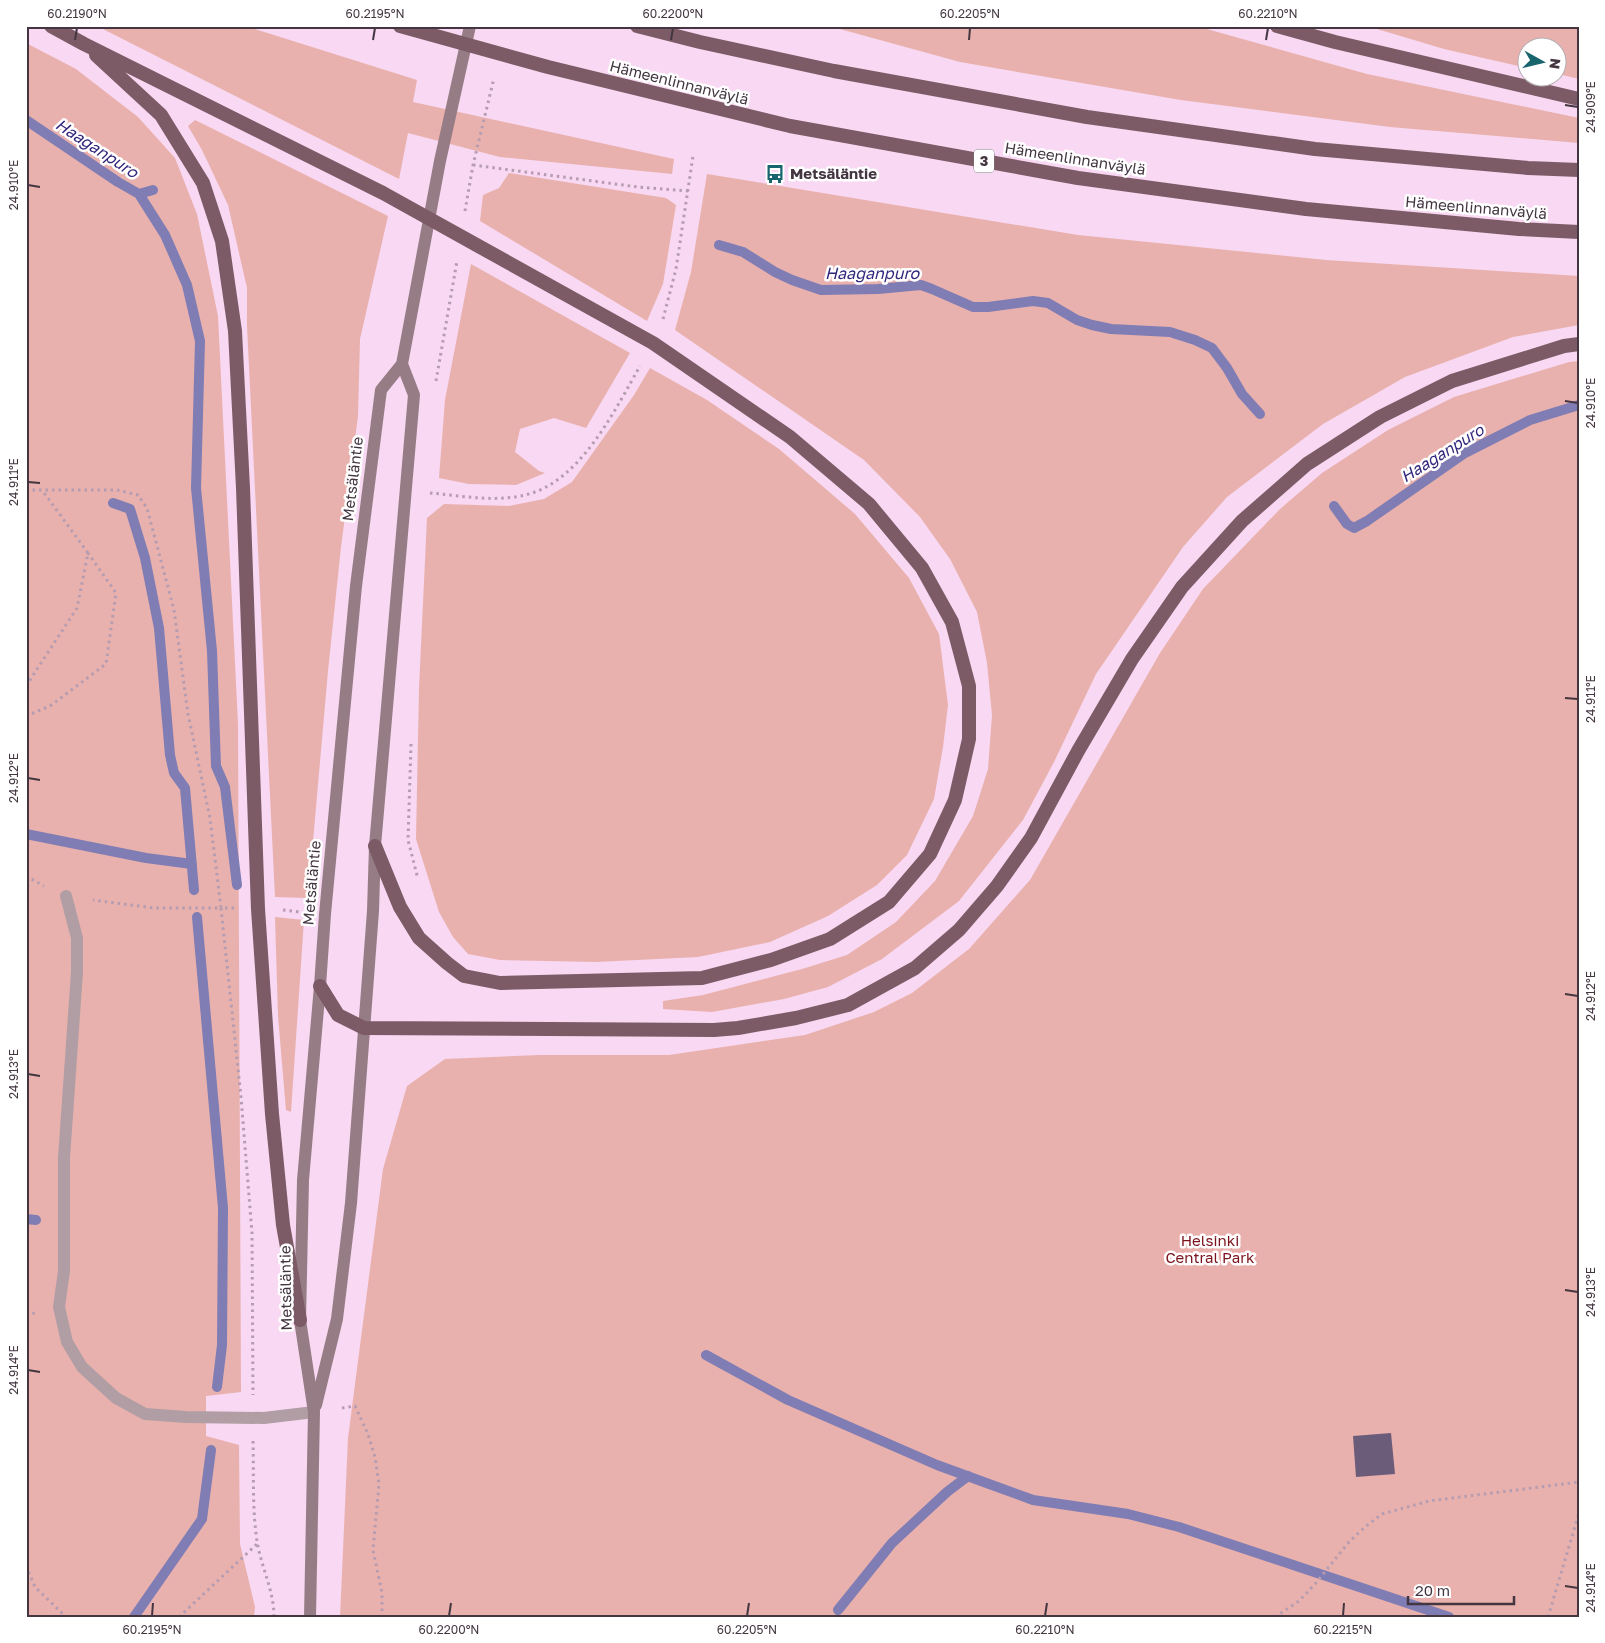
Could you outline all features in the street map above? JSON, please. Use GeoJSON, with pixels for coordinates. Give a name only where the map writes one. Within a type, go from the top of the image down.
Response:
{"type":"FeatureCollection","features":[{"type":"Feature","properties":{"kind":"highway"},"geometry":{"type":"LineString","coordinates":[[51,26],[383,193],[653,343],[790,437],[869,504],[922,568],[952,622],[970,686],[969,739],[954,800],[930,854],[889,902],[830,939],[771,960],[702,978],[500,983],[464,976],[419,938],[400,907],[375,846]]}},
{"type":"Feature","properties":{"kind":"highway","name":"Hämeenlinnanväylä"},"geometry":{"type":"LineString","coordinates":[[400,26],[548,68],[790,126],[1078,178],[1306,209],[1579,232]]}},
{"type":"Feature","properties":{"kind":"highway"},"geometry":{"type":"LineString","coordinates":[[637,26],[700,42],[834,71],[1087,117],[1315,149],[1528,168],[1579,170]]}},
{"type":"Feature","properties":{"kind":"highway"},"geometry":{"type":"LineString","coordinates":[[1277,26],[1335,42],[1579,99]]}},
{"type":"Feature","properties":{"kind":"highway"},"geometry":{"type":"LineString","coordinates":[[84,44],[161,115],[203,182],[222,241],[235,331],[243,488],[258,909],[272,1114],[283,1225],[300,1320]]}},
{"type":"Feature","properties":{"kind":"highway"},"geometry":{"type":"LineString","coordinates":[[320,986],[338,1015],[364,1028],[714,1030],[796,1018],[848,1004],[916,968],[959,930],[997,886],[1031,838],[1078,751],[1132,659],[1182,587],[1242,521],[1307,464],[1380,417],[1452,381],[1564,346],[1579,344]]}},
{"type":"Feature","properties":{"kind":"main road","name":"Metsäläntie"},"geometry":{"type":"LineString","coordinates":[[310,1617],[314,1412],[300,1320],[303,1180],[349,655],[381,390],[402,364],[440,161],[470,26]]}},
{"type":"Feature","properties":{"kind":"main road","name":"Metsäläntie"},"geometry":{"type":"LineString","coordinates":[[314,1412],[337,1319],[351,1203],[373,911],[375,846],[414,395],[402,364]]}},
{"type":"Feature","properties":{"kind":"lane"},"geometry":{"type":"LineString","coordinates":[[66,896],[77,938],[77,972],[64,1158],[64,1272],[59,1307],[67,1342],[82,1367],[116,1398],[145,1414],[186,1417],[264,1418],[314,1412]]}},
{"type":"Feature","properties":{"kind":"path"},"geometry":{"type":"LineString","coordinates":[[465,212],[473,165],[496,72]]}},
{"type":"Feature","properties":{"kind":"path"},"geometry":{"type":"LineString","coordinates":[[423,492],[490,498],[535,492],[554,483],[585,453],[626,392],[653,343],[664,315],[676,269],[693,156]]}},
{"type":"Feature","properties":{"kind":"path"},"geometry":{"type":"LineString","coordinates":[[473,165],[638,187],[688,191]]}},
{"type":"Feature","properties":{"kind":"path"},"geometry":{"type":"LineString","coordinates":[[437,374],[457,260]]}},
{"type":"Feature","properties":{"kind":"path"},"geometry":{"type":"LineString","coordinates":[[26,490],[117,490],[138,495],[146,508],[174,610],[188,714],[210,818],[241,1097],[252,1233],[254,1509],[258,1544],[270,1587],[274,1617]]}},
{"type":"Feature","properties":{"kind":"path"},"geometry":{"type":"LineString","coordinates":[[26,716],[50,706],[106,664],[116,593],[42,490]]}},
{"type":"Feature","properties":{"kind":"path"},"geometry":{"type":"LineString","coordinates":[[26,686],[77,608],[88,553]]}},
{"type":"Feature","properties":{"kind":"path"},"geometry":{"type":"LineString","coordinates":[[26,876],[66,896],[154,908],[258,909]]}},
{"type":"Feature","properties":{"kind":"path"},"geometry":{"type":"LineString","coordinates":[[314,1412],[355,1406],[368,1434],[375,1457],[378,1484],[373,1550],[382,1593],[382,1617]]}},
{"type":"Feature","properties":{"kind":"path"},"geometry":{"type":"LineString","coordinates":[[1275,1617],[1299,1601],[1355,1537],[1382,1514],[1429,1501],[1579,1482]]}},
{"type":"Feature","properties":{"kind":"path"},"geometry":{"type":"LineString","coordinates":[[1548,1617],[1579,1513]]}},
{"type":"Feature","properties":{"kind":"path"},"geometry":{"type":"LineString","coordinates":[[179,1617],[258,1544]]}},
{"type":"Feature","properties":{"kind":"path"},"geometry":{"type":"LineString","coordinates":[[26,1566],[35,1587],[66,1617]]}},
{"type":"Feature","properties":{"kind":"green space"},"geometry":{"type":"Polygon","coordinates":[[[97,26],[245,26],[417,80],[413,102],[674,159],[672,174],[500,157],[408,133],[399,179],[97,26]]]}},
{"type":"Feature","properties":{"kind":"green space"},"geometry":{"type":"Polygon","coordinates":[[[829,26],[1196,26],[1367,74],[1579,118],[1579,143],[1390,127],[1181,100],[960,62],[829,26]]]}},
{"type":"Feature","properties":{"kind":"green space"},"geometry":{"type":"Polygon","coordinates":[[[1367,26],[1579,26],[1579,79],[1568,76],[1568,38],[1518,38],[1518,66],[1444,49],[1367,26]]]}},
{"type":"Feature","properties":{"kind":"green space"},"geometry":{"type":"Polygon","coordinates":[[[26,43],[76,69],[138,117],[175,158],[197,214],[218,316],[238,724],[241,1392],[206,1396],[206,1436],[239,1445],[240,1544],[255,1607],[254,1617],[26,1617],[26,43]]]}},
{"type":"Feature","properties":{"kind":"green space"},"geometry":{"type":"Polygon","coordinates":[[[195,120],[388,216],[360,339],[358,416],[341,547],[328,671],[308,898],[275,897],[247,326],[247,288],[228,205],[202,150],[188,126],[195,120]]]}},
{"type":"Feature","properties":{"kind":"green space"},"geometry":{"type":"Polygon","coordinates":[[[509,173],[666,198],[676,205],[663,284],[647,321],[480,221],[483,195],[499,188],[509,173]]]}},
{"type":"Feature","properties":{"kind":"green space"},"geometry":{"type":"Polygon","coordinates":[[[707,174],[1078,235],[1326,260],[1579,276],[1579,325],[1513,337],[1405,377],[1323,424],[1227,497],[1183,547],[1096,674],[1054,762],[1023,820],[959,901],[882,959],[828,987],[784,999],[712,1012],[663,1009],[663,1001],[703,995],[847,955],[896,922],[935,881],[973,816],[988,769],[992,715],[987,663],[977,612],[950,559],[920,517],[864,460],[675,330],[691,272],[707,174]]]}},
{"type":"Feature","properties":{"kind":"green space"},"geometry":{"type":"Polygon","coordinates":[[[471,264],[630,353],[586,428],[554,418],[520,429],[515,452],[539,471],[545,473],[516,485],[469,484],[439,478],[445,400],[471,264]]]}},
{"type":"Feature","properties":{"kind":"green space","name":"Helsinki Central Park"},"geometry":{"type":"Polygon","coordinates":[[[1579,361],[1579,1617],[340,1617],[348,1438],[383,1169],[407,1086],[445,1059],[540,1055],[669,1055],[805,1035],[874,1012],[912,993],[969,949],[1030,880],[1160,653],[1203,589],[1280,509],[1322,473],[1388,430],[1454,397],[1569,362],[1579,361]]]}},
{"type":"Feature","properties":{"kind":"green space"},"geometry":{"type":"Polygon","coordinates":[[[650,368],[707,400],[779,449],[855,514],[909,578],[939,634],[948,705],[934,799],[907,855],[877,885],[828,916],[770,942],[698,957],[596,962],[500,960],[468,954],[453,937],[439,912],[416,839],[419,688],[427,518],[444,504],[509,506],[544,499],[572,482],[634,395],[650,368]]]}},
{"type":"Feature","properties":{"kind":"green space"},"geometry":{"type":"Polygon","coordinates":[[[275,917],[304,920],[291,1112],[286,1110],[278,1016],[275,917]]]}},
{"type":"Feature","properties":{"kind":"building"},"geometry":{"type":"Polygon","coordinates":[[[1391,1433],[1395,1474],[1356,1477],[1353,1436],[1391,1433]]]}},
{"type":"Feature","properties":{"kind":"waterway","name":"Haaganpuro"},"geometry":{"type":"LineString","coordinates":[[26,120],[139,194],[153,190]]}},
{"type":"Feature","properties":{"kind":"waterway"},"geometry":{"type":"LineString","coordinates":[[139,194],[165,235],[187,285],[200,341],[196,488],[212,651],[216,766],[225,787],[237,885]]}},
{"type":"Feature","properties":{"kind":"waterway","name":"Haaganpuro"},"geometry":{"type":"LineString","coordinates":[[719,245],[743,252],[775,272],[821,290],[878,289],[921,285],[973,307],[1033,301],[1048,303],[1077,320],[1092,325],[1111,329],[1170,332],[1212,348],[1227,368],[1242,394],[1260,414]]}},
{"type":"Feature","properties":{"kind":"waterway","name":"Haaganpuro"},"geometry":{"type":"LineString","coordinates":[[1334,506],[1347,524],[1354,528],[1465,453],[1530,420],[1579,405]]}},
{"type":"Feature","properties":{"kind":"waterway"},"geometry":{"type":"LineString","coordinates":[[113,503],[130,509],[145,558],[159,628],[170,755],[174,773],[185,788],[194,890]]}},
{"type":"Feature","properties":{"kind":"waterway"},"geometry":{"type":"LineString","coordinates":[[26,834],[146,858],[192,864]]}},
{"type":"Feature","properties":{"kind":"waterway"},"geometry":{"type":"LineString","coordinates":[[197,917],[223,1208],[222,1345],[217,1387]]}},
{"type":"Feature","properties":{"kind":"waterway"},"geometry":{"type":"LineString","coordinates":[[26,1219],[36,1220]]}},
{"type":"Feature","properties":{"kind":"waterway"},"geometry":{"type":"LineString","coordinates":[[706,1355],[788,1400],[937,1465],[1033,1500],[1128,1514],[1179,1527],[1449,1617]]}},
{"type":"Feature","properties":{"kind":"waterway"},"geometry":{"type":"LineString","coordinates":[[134,1617],[202,1519],[211,1450]]}},
{"type":"Feature","properties":{"kind":"waterway"},"geometry":{"type":"LineString","coordinates":[[838,1610],[892,1543],[947,1492],[968,1476]]}},
{"type":"Feature","properties":{"kind":"place","name":"Metsäläntie"},"geometry":{"type":"Point","coordinates":[775,174]}}]}
